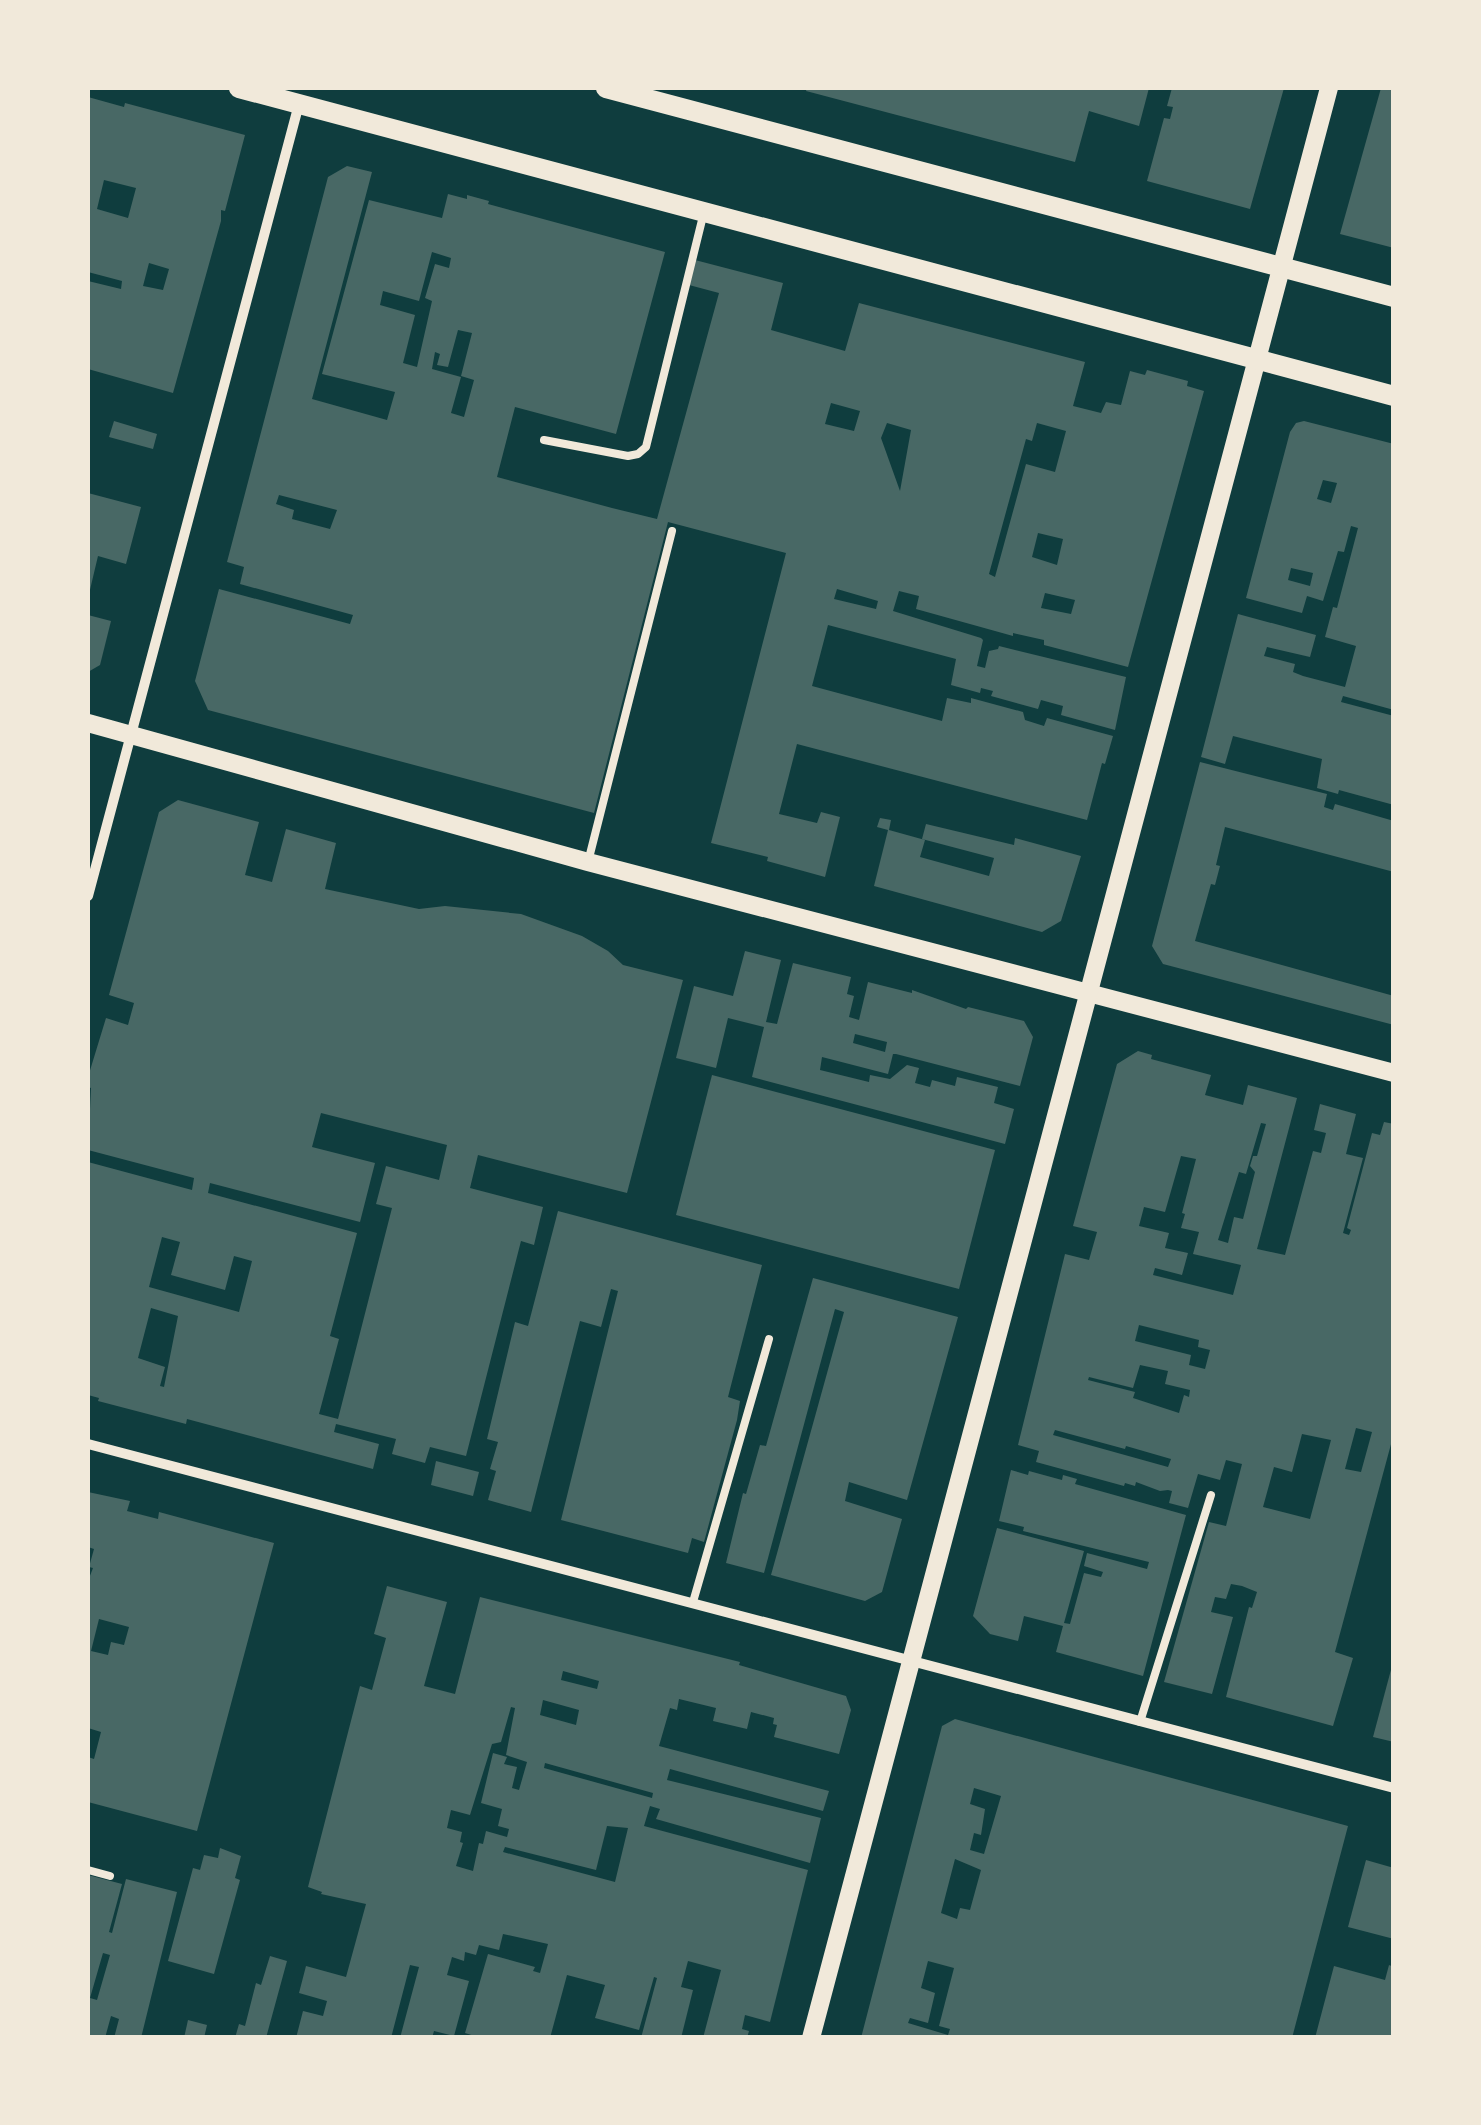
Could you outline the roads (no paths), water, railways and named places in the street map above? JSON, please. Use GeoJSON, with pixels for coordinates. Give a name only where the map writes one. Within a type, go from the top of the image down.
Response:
{"type":"FeatureCollection","features":[{"type":"Feature","properties":{"kind":"main road"},"geometry":{"type":"LineString","coordinates":[[239,88],[1394,396]]}},
{"type":"Feature","properties":{"kind":"main road"},"geometry":{"type":"LineString","coordinates":[[606,88],[655,94],[1394,297]]}},
{"type":"Feature","properties":{"kind":"street"},"geometry":{"type":"LineString","coordinates":[[811,2038],[1329,88]]}},
{"type":"Feature","properties":{"kind":"street"},"geometry":{"type":"LineString","coordinates":[[88,896],[299,104]]}},
{"type":"Feature","properties":{"kind":"street"},"geometry":{"type":"LineString","coordinates":[[88,723],[588,862],[1394,1073]]}},
{"type":"Feature","properties":{"kind":"street"},"geometry":{"type":"LineString","coordinates":[[88,1444],[1394,1788]]}},
{"type":"Feature","properties":{"kind":"lane"},"geometry":{"type":"LineString","coordinates":[[544,440],[628,456],[646,447],[704,212]]}},
{"type":"Feature","properties":{"kind":"lane"},"geometry":{"type":"LineString","coordinates":[[588,862],[672,531]]}},
{"type":"Feature","properties":{"kind":"lane"},"geometry":{"type":"LineString","coordinates":[[692,1602],[770,1338]]}},
{"type":"Feature","properties":{"kind":"lane"},"geometry":{"type":"LineString","coordinates":[[1140,1722],[1212,1494]]}},
{"type":"Feature","properties":{"kind":"lane"},"geometry":{"type":"LineString","coordinates":[[88,1870],[110,1876]]}}]}
